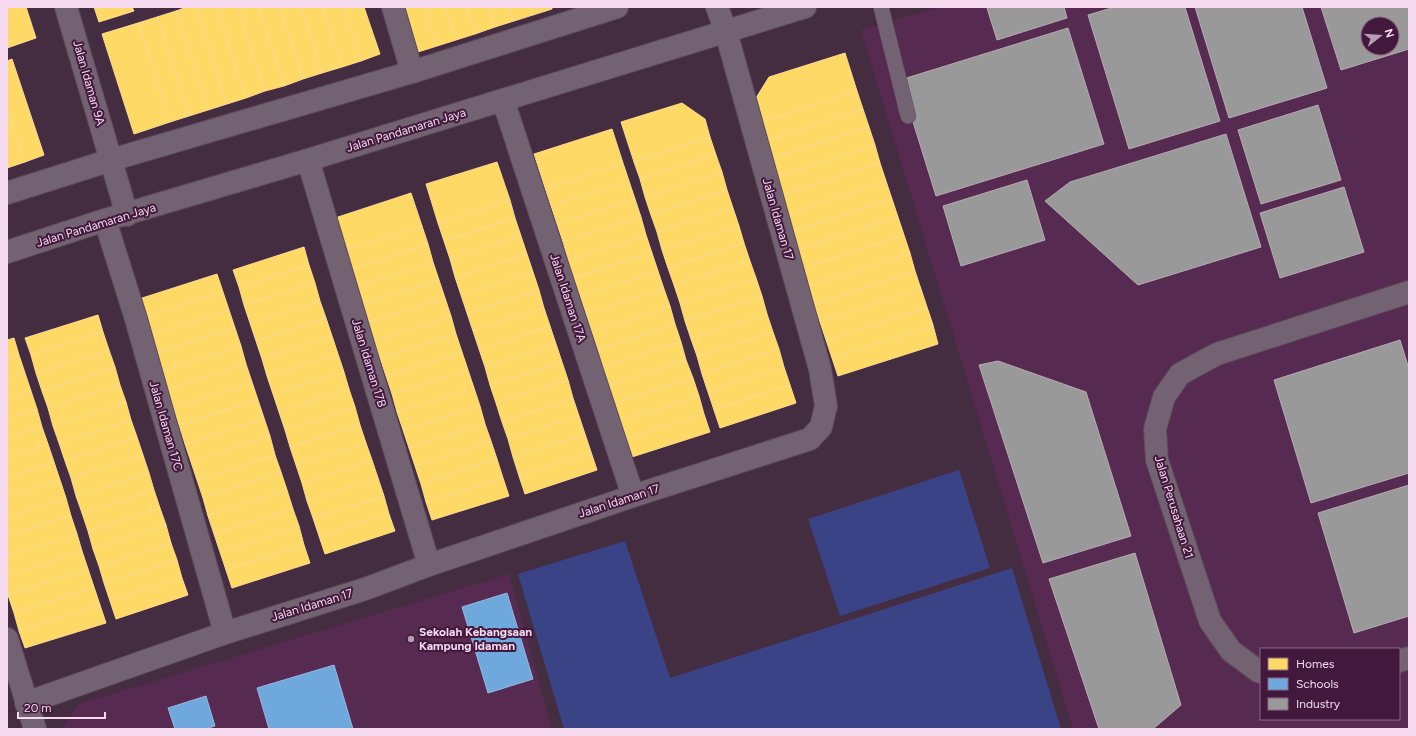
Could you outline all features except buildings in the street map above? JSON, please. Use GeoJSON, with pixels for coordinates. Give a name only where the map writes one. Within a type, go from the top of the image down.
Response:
{"type":"FeatureCollection","features":[{"type":"Feature","properties":{"kind":"street","name":"Jalan Idaman 9A"},"geometry":{"type":"LineString","coordinates":[[66,7],[127,215]]}},
{"type":"Feature","properties":{"kind":"street"},"geometry":{"type":"LineString","coordinates":[[393,7],[412,72]]}},
{"type":"Feature","properties":{"kind":"street"},"geometry":{"type":"LineString","coordinates":[[7,194],[111,160],[412,72],[617,7]]}},
{"type":"Feature","properties":{"kind":"street","name":"Jalan Idaman 17"},"geometry":{"type":"LineString","coordinates":[[26,703],[225,633],[364,589],[429,565],[633,496],[810,439],[821,427],[826,406],[820,369],[726,32],[717,7]]}},
{"type":"Feature","properties":{"kind":"street","name":"Jalan Pandamaran Jaya"},"geometry":{"type":"LineString","coordinates":[[7,252],[106,220],[308,160],[805,7]]}},
{"type":"Feature","properties":{"kind":"street","name":"Jalan Idaman 17A"},"geometry":{"type":"LineString","coordinates":[[503,100],[633,496]]}},
{"type":"Feature","properties":{"kind":"street","name":"Jalan Idaman 17B"},"geometry":{"type":"LineString","coordinates":[[308,160],[429,565]]}},
{"type":"Feature","properties":{"kind":"street","name":"Jalan Idaman 17C"},"geometry":{"type":"LineString","coordinates":[[106,220],[136,319],[225,633]]}},
{"type":"Feature","properties":{"kind":"street","name":"Jalan Perusahaan 21"},"geometry":{"type":"LineString","coordinates":[[1260,672],[1231,651],[1210,621],[1157,460],[1155,429],[1164,397],[1180,374],[1217,354],[1409,292]]}},
{"type":"Feature","properties":{"kind":"street"},"geometry":{"type":"LineString","coordinates":[[7,639],[35,729]]}},
{"type":"Feature","properties":{"kind":"lane"},"geometry":{"type":"LineString","coordinates":[[881,7],[908,116]]}},
{"type":"Feature","properties":{"kind":"shaded area"},"geometry":{"type":"Polygon","coordinates":[[[938,7],[1409,7],[1409,729],[1073,729],[861,30],[938,7]]]}},
{"type":"Feature","properties":{"kind":"shaded area"},"geometry":{"type":"Polygon","coordinates":[[[959,470],[990,568],[840,616],[808,519],[959,470]]]}},
{"type":"Feature","properties":{"kind":"shaded area"},"geometry":{"type":"Polygon","coordinates":[[[625,541],[670,678],[1012,568],[1061,729],[564,729],[518,574],[625,541]]]}},
{"type":"Feature","properties":{"kind":"shaded area","name":"Sekolah Kebangsaan Kampung Idaman"},"geometry":{"type":"Polygon","coordinates":[[[509,574],[552,729],[61,729],[79,704],[509,574]]]}},
{"type":"Feature","properties":{"kind":"place","name":"Sekolah Kebangsaan Kampung Idaman"},"geometry":{"type":"Point","coordinates":[411,639]}}]}
